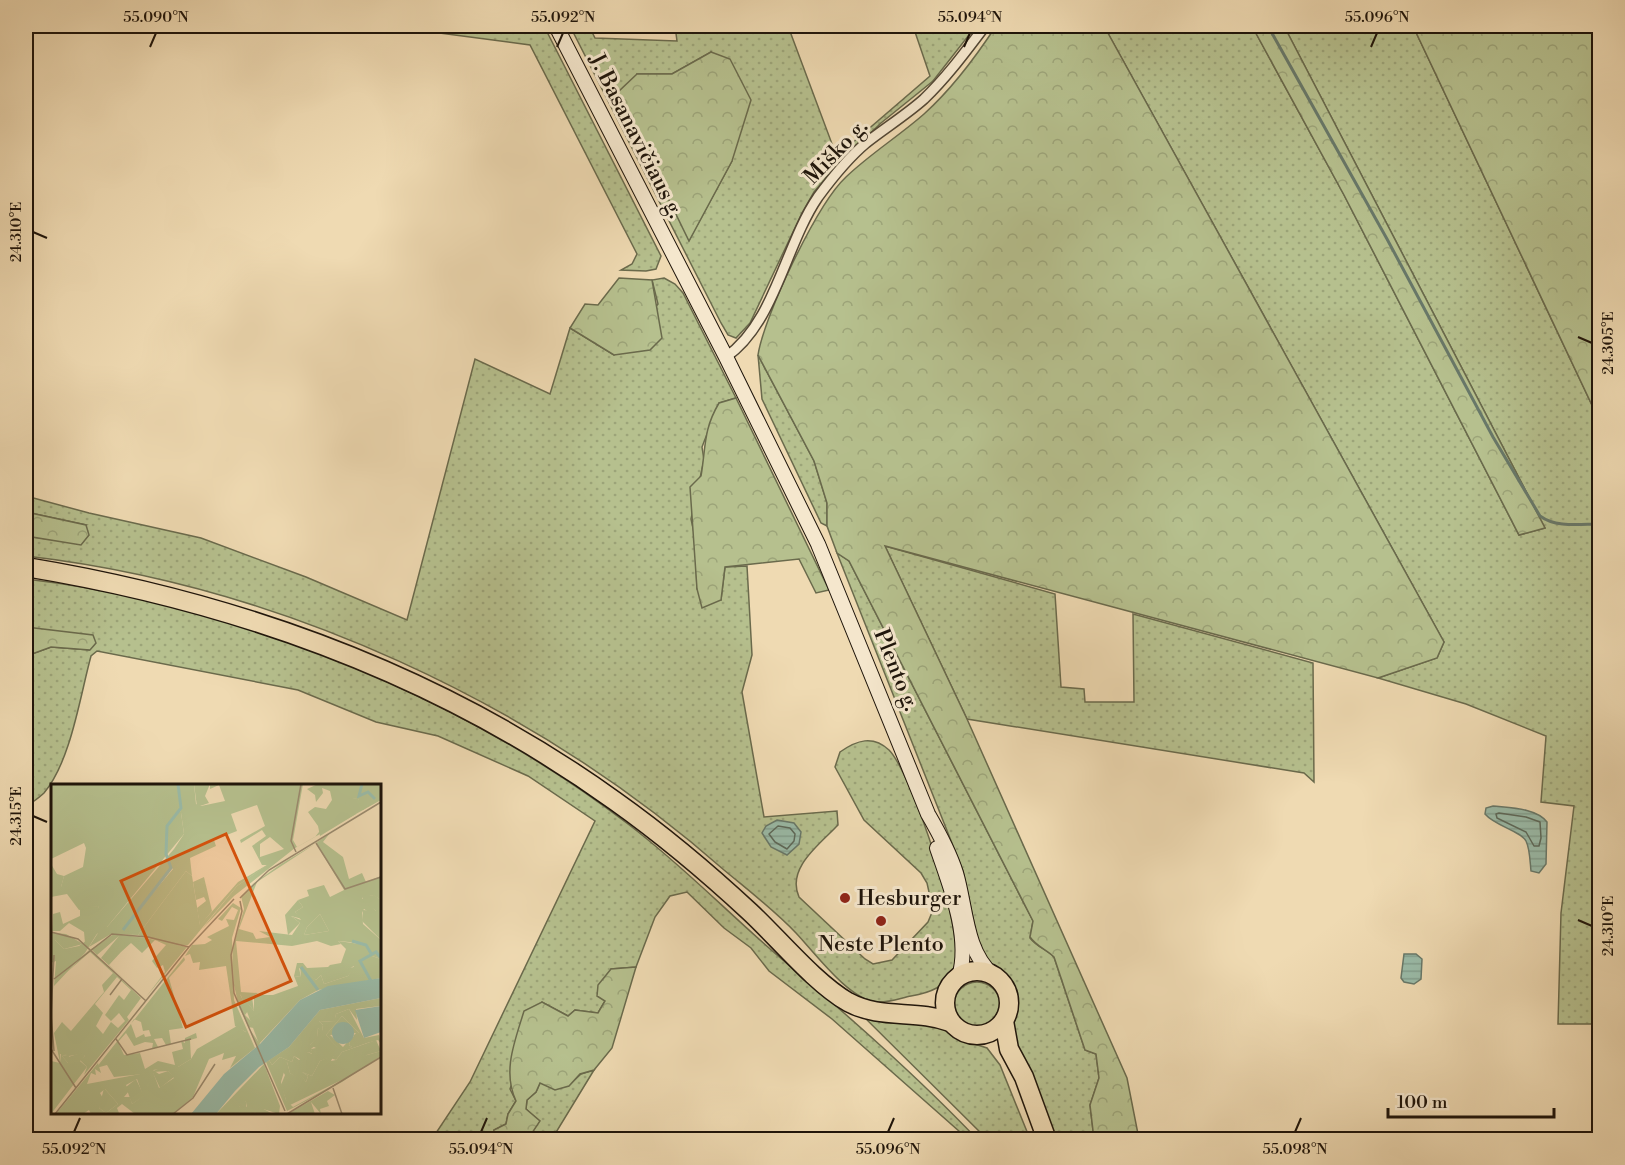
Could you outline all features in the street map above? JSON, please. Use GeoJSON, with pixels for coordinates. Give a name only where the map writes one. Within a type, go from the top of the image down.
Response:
{"type":"FeatureCollection","features":[{"type":"Feature","properties":{"kind":"highway"},"geometry":{"type":"LineString","coordinates":[[26,567],[135,587],[267,624],[390,672],[482,718],[576,774],[637,817],[730,894],[831,989],[847,1001],[879,1014],[932,1015],[950,1022],[965,1034],[974,1036],[993,1047],[1000,1056],[1023,1102],[1036,1140]]}},
{"type":"Feature","properties":{"kind":"highway"},"geometry":{"type":"LineString","coordinates":[[863,1008],[900,1007],[926,1002],[975,971],[993,975],[1007,991],[1009,1001],[1004,1021],[1009,1049],[1024,1077],[1047,1140]]}},
{"type":"Feature","properties":{"kind":"highway"},"geometry":{"type":"LineString","coordinates":[[950,1022],[945,1000],[953,983]]}},
{"type":"Feature","properties":{"kind":"highway"},"geometry":{"type":"LineString","coordinates":[[974,1036],[991,1033],[1004,1021]]}},
{"type":"Feature","properties":{"kind":"main road","name":"J. Basanavičiaus g."},"geometry":{"type":"LineString","coordinates":[[556,26],[726,357]]}},
{"type":"Feature","properties":{"kind":"main road","name":"Plento g."},"geometry":{"type":"LineString","coordinates":[[726,357],[818,544],[928,814],[959,925],[963,957],[953,983]]}},
{"type":"Feature","properties":{"kind":"main road","name":"Plento g."},"geometry":{"type":"LineString","coordinates":[[928,814],[945,844],[955,871],[975,952],[985,968],[993,975]]}},
{"type":"Feature","properties":{"kind":"street","name":"Miško g."},"geometry":{"type":"LineString","coordinates":[[726,357],[739,348],[758,322],[804,222],[833,178],[865,144],[922,100],[945,77],[985,26]]}},
{"type":"Feature","properties":{"kind":"green space"},"geometry":{"type":"Polygon","coordinates":[[[386,26],[544,26],[661,256],[656,269],[621,270],[632,264],[637,254],[530,45],[386,26]]]}},
{"type":"Feature","properties":{"kind":"green space"},"geometry":{"type":"Polygon","coordinates":[[[570,26],[589,26],[595,38],[677,41],[675,26],[788,26],[835,152],[844,150],[930,76],[913,26],[976,26],[933,81],[881,123],[837,165],[814,192],[750,323],[736,338],[728,335],[570,26]],[[711,52],[672,74],[637,74],[689,240],[732,161],[711,52]]]}},
{"type":"Feature","properties":{"kind":"green space"},"geometry":{"type":"Polygon","coordinates":[[[996,26],[1104,26],[1444,642],[1437,658],[1378,678],[885,546],[967,719],[1127,1078],[1139,1139],[1094,1139],[1090,1105],[1099,1078],[1096,1054],[1085,1050],[1054,957],[1030,937],[1033,921],[849,561],[837,553],[827,526],[827,503],[814,461],[758,355],[770,315],[793,262],[834,191],[855,169],[945,94],[996,26]]]}},
{"type":"Feature","properties":{"kind":"green space"},"geometry":{"type":"Polygon","coordinates":[[[1104,26],[1252,26],[1344,195],[1519,535],[1545,528],[1284,26],[1413,26],[1599,420],[1599,1024],[1558,1024],[1561,913],[1574,806],[1541,802],[1546,736],[1466,704],[1378,678],[1437,658],[1444,642],[1104,26]]]}},
{"type":"Feature","properties":{"kind":"green space"},"geometry":{"type":"Polygon","coordinates":[[[1252,26],[1284,26],[1545,528],[1519,535],[1344,195],[1252,26]]]}},
{"type":"Feature","properties":{"kind":"green space"},"geometry":{"type":"Polygon","coordinates":[[[1413,26],[1599,26],[1599,420],[1413,26]]]}},
{"type":"Feature","properties":{"kind":"green space"},"geometry":{"type":"Polygon","coordinates":[[[711,52],[730,59],[751,100],[732,161],[689,241],[617,93],[637,74],[672,74],[711,52]]]}},
{"type":"Feature","properties":{"kind":"green space"},"geometry":{"type":"Polygon","coordinates":[[[619,278],[652,280],[662,338],[650,350],[614,355],[570,328],[585,304],[598,305],[619,278]]]}},
{"type":"Feature","properties":{"kind":"green space"},"geometry":{"type":"Polygon","coordinates":[[[664,278],[675,284],[683,293],[736,398],[719,403],[702,447],[704,460],[691,519],[695,537],[697,589],[721,600],[725,567],[747,566],[752,655],[742,692],[764,817],[837,811],[838,825],[814,848],[801,866],[796,886],[799,897],[865,959],[873,964],[892,960],[928,922],[933,910],[927,883],[921,873],[864,820],[835,767],[840,752],[859,742],[877,742],[889,750],[911,790],[923,821],[935,856],[953,925],[956,951],[954,968],[947,980],[931,991],[881,1002],[867,1000],[855,993],[833,974],[770,908],[650,809],[570,754],[486,704],[398,661],[308,624],[215,594],[121,571],[26,556],[26,536],[47,539],[86,525],[26,512],[26,496],[89,513],[201,538],[306,577],[407,620],[475,359],[550,394],[570,328],[614,355],[658,304],[652,280],[664,278]]]}},
{"type":"Feature","properties":{"kind":"green space"},"geometry":{"type":"Polygon","coordinates":[[[758,355],[814,461],[827,503],[827,526],[821,523],[762,399],[758,355]]]}},
{"type":"Feature","properties":{"kind":"green space"},"geometry":{"type":"Polygon","coordinates":[[[736,398],[829,590],[816,593],[799,559],[725,567],[721,600],[702,608],[697,589],[690,487],[701,476],[710,422],[719,403],[736,398]]]}},
{"type":"Feature","properties":{"kind":"green space"},"geometry":{"type":"Polygon","coordinates":[[[26,512],[86,525],[89,535],[81,545],[26,536],[26,512]]]}},
{"type":"Feature","properties":{"kind":"green space"},"geometry":{"type":"Polygon","coordinates":[[[885,546],[1055,594],[1061,687],[1084,689],[1085,702],[1134,702],[1133,614],[1313,663],[1314,782],[1304,773],[967,719],[885,546]]]}},
{"type":"Feature","properties":{"kind":"green space"},"geometry":{"type":"Polygon","coordinates":[[[837,553],[849,561],[1033,921],[1030,938],[1054,957],[1085,1050],[1096,1054],[1099,1078],[1090,1105],[1094,1139],[1053,1139],[1010,1031],[1016,1013],[1017,1000],[1013,987],[1006,977],[989,965],[979,946],[963,871],[837,553]]]}},
{"type":"Feature","properties":{"kind":"green space"},"geometry":{"type":"Polygon","coordinates":[[[26,579],[106,591],[185,610],[265,633],[343,662],[419,696],[492,735],[562,777],[648,839],[880,1045],[977,1139],[968,1139],[832,1019],[769,971],[751,948],[724,928],[687,892],[670,896],[655,917],[636,967],[611,969],[605,1001],[598,1013],[575,1010],[568,1016],[542,1002],[510,1089],[516,1101],[508,1114],[506,1124],[494,1130],[492,1139],[432,1139],[470,1082],[595,821],[528,776],[438,736],[376,722],[298,690],[97,651],[91,656],[68,746],[61,764],[44,793],[26,807],[26,652],[32,654],[51,647],[90,650],[26,627],[26,579]]]}},
{"type":"Feature","properties":{"kind":"green space"},"geometry":{"type":"Polygon","coordinates":[[[26,627],[93,635],[96,643],[90,650],[51,647],[32,654],[26,652],[26,627]]]}},
{"type":"Feature","properties":{"kind":"green space"},"geometry":{"type":"Polygon","coordinates":[[[636,967],[612,1048],[594,1070],[580,1074],[569,1086],[555,1090],[540,1083],[536,1092],[527,1100],[526,1109],[540,1121],[528,1139],[492,1139],[494,1130],[506,1124],[508,1114],[516,1101],[512,1090],[510,1067],[524,1011],[542,1002],[568,1016],[575,1010],[598,1013],[605,1001],[597,996],[598,985],[611,969],[636,967]]]}},
{"type":"Feature","properties":{"kind":"green space"},"geometry":{"type":"Polygon","coordinates":[[[977,982],[993,989],[1000,1005],[993,1021],[977,1028],[961,1021],[954,1005],[961,989],[977,982]]]}},
{"type":"Feature","properties":{"kind":"green space"},"geometry":{"type":"Polygon","coordinates":[[[866,1019],[943,1025],[959,1039],[987,1048],[1000,1065],[1030,1139],[987,1139],[866,1019]]]}},
{"type":"Feature","properties":{"kind":"green space"},"geometry":{"type":"Polygon","coordinates":[[[594,1070],[552,1139],[528,1139],[539,1121],[526,1109],[527,1100],[536,1092],[540,1083],[568,1086],[581,1074],[594,1070]]]}},
{"type":"Feature","properties":{"kind":"water"},"geometry":{"type":"Polygon","coordinates":[[[1493,806],[1530,811],[1547,822],[1546,864],[1539,873],[1531,871],[1528,848],[1523,837],[1485,814],[1486,808],[1493,806]]]}},
{"type":"Feature","properties":{"kind":"water"},"geometry":{"type":"Polygon","coordinates":[[[777,820],[794,823],[801,832],[799,844],[787,855],[771,847],[762,833],[766,826],[777,820]]]}},
{"type":"Feature","properties":{"kind":"water"},"geometry":{"type":"Polygon","coordinates":[[[1404,954],[1416,954],[1422,959],[1421,979],[1414,984],[1404,982],[1401,978],[1404,954]]]}},
{"type":"Feature","properties":{"kind":"waterway"},"geometry":{"type":"LineString","coordinates":[[1268,26],[1387,239],[1493,437],[1540,516],[1561,524],[1600,524]]}},
{"type":"Feature","properties":{"kind":"place","name":"Hesburger"},"geometry":{"type":"Point","coordinates":[845,898]}},
{"type":"Feature","properties":{"kind":"place","name":"Neste Plento"},"geometry":{"type":"Point","coordinates":[881,921]}}]}
